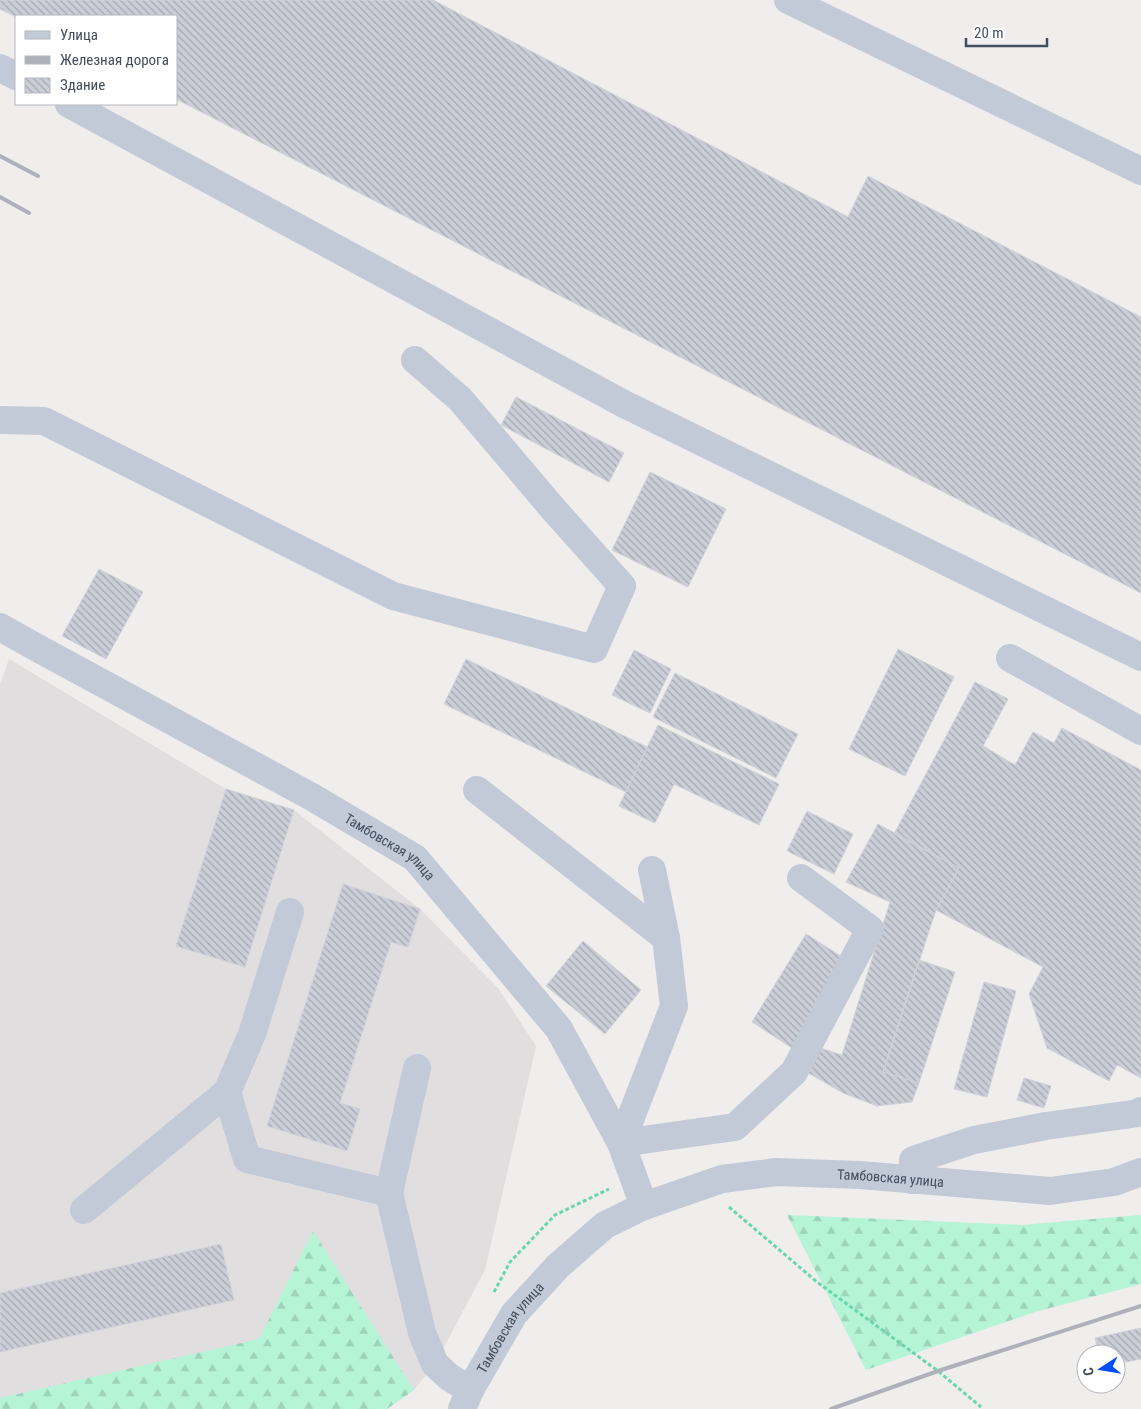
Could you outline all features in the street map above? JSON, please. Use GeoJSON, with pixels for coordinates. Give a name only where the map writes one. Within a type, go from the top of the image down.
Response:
{"type":"FeatureCollection","features":[{"type":"Feature","properties":{"kind":"street"},"geometry":{"type":"LineString","coordinates":[[788,0],[1141,171]]}},
{"type":"Feature","properties":{"kind":"street"},"geometry":{"type":"LineString","coordinates":[[0,68],[15,76]]}},
{"type":"Feature","properties":{"kind":"street"},"geometry":{"type":"LineString","coordinates":[[71,105],[624,404],[1141,657]]}},
{"type":"Feature","properties":{"kind":"street"},"geometry":{"type":"LineString","coordinates":[[0,420],[44,420],[393,596],[594,650],[622,586],[555,511],[460,399],[415,360]]}},
{"type":"Feature","properties":{"kind":"street","name":"Тамбовская улица"},"geometry":{"type":"LineString","coordinates":[[0,627],[312,797],[415,858],[559,1029],[621,1143],[644,1206]]}},
{"type":"Feature","properties":{"kind":"street"},"geometry":{"type":"LineString","coordinates":[[1010,658],[1141,731]]}},
{"type":"Feature","properties":{"kind":"street"},"geometry":{"type":"LineString","coordinates":[[478,790],[666,938]]}},
{"type":"Feature","properties":{"kind":"street"},"geometry":{"type":"LineString","coordinates":[[652,870],[666,938],[674,1006],[621,1143],[735,1127],[794,1072],[870,929],[801,878]]}},
{"type":"Feature","properties":{"kind":"street"},"geometry":{"type":"LineString","coordinates":[[84,1210],[227,1092],[252,1034],[290,912]]}},
{"type":"Feature","properties":{"kind":"street"},"geometry":{"type":"LineString","coordinates":[[417,1068],[389,1194],[422,1332],[435,1364],[449,1377],[466,1399]]}},
{"type":"Feature","properties":{"kind":"street"},"geometry":{"type":"LineString","coordinates":[[227,1092],[247,1159],[389,1194]]}},
{"type":"Feature","properties":{"kind":"street"},"geometry":{"type":"LineString","coordinates":[[912,1180],[913,1160],[974,1140],[1046,1126],[1139,1113],[1141,1111]]}},
{"type":"Feature","properties":{"kind":"street","name":"Тамбовская улица"},"geometry":{"type":"LineString","coordinates":[[466,1399],[514,1314],[558,1266],[605,1224],[644,1206],[722,1179],[776,1172],[860,1175],[1050,1191],[1114,1182],[1141,1172]]}},
{"type":"Feature","properties":{"kind":"path"},"geometry":{"type":"LineString","coordinates":[[725,1204],[817,1282],[938,1371],[981,1407]]}},
{"type":"Feature","properties":{"kind":"shaded area"},"geometry":{"type":"Polygon","coordinates":[[[9,659],[226,789],[294,810],[420,909],[498,988],[536,1046],[485,1270],[435,1364],[414,1390],[387,1409],[0,1409],[0,684],[9,659]]]}},
{"type":"Feature","properties":{"kind":"green space"},"geometry":{"type":"Polygon","coordinates":[[[787,1215],[1021,1225],[1141,1215],[1141,1284],[1035,1312],[866,1370],[787,1215]]]}},
{"type":"Feature","properties":{"kind":"green space"},"geometry":{"type":"Polygon","coordinates":[[[313,1231],[414,1390],[387,1409],[0,1409],[0,1398],[259,1339],[313,1231]]]}},
{"type":"Feature","properties":{"kind":"building"},"geometry":{"type":"Polygon","coordinates":[[[0,0],[433,0],[848,217],[868,176],[1141,317],[1141,593],[178,100],[178,15],[15,16],[0,9],[0,0]]]}},
{"type":"Feature","properties":{"kind":"building"},"geometry":{"type":"Polygon","coordinates":[[[516,397],[624,453],[609,482],[501,425],[516,397]]]}},
{"type":"Feature","properties":{"kind":"building"},"geometry":{"type":"Polygon","coordinates":[[[650,472],[726,509],[688,587],[612,550],[650,472]]]}},
{"type":"Feature","properties":{"kind":"building"},"geometry":{"type":"Polygon","coordinates":[[[99,569],[143,592],[106,659],[62,636],[99,569]]]}},
{"type":"Feature","properties":{"kind":"building"},"geometry":{"type":"Polygon","coordinates":[[[898,649],[954,677],[905,776],[849,749],[898,649]]]}},
{"type":"Feature","properties":{"kind":"building"},"geometry":{"type":"Polygon","coordinates":[[[634,650],[671,669],[650,713],[612,695],[634,650]]]}},
{"type":"Feature","properties":{"kind":"building"},"geometry":{"type":"Polygon","coordinates":[[[466,659],[647,747],[626,792],[444,704],[466,659]]]}},
{"type":"Feature","properties":{"kind":"building"},"geometry":{"type":"Polygon","coordinates":[[[675,673],[798,734],[776,778],[653,717],[675,673]]]}},
{"type":"Feature","properties":{"kind":"building"},"geometry":{"type":"Polygon","coordinates":[[[975,682],[1008,699],[983,746],[1015,765],[1033,732],[1054,743],[1062,728],[1141,770],[1141,1078],[1117,1065],[1109,1081],[1047,1048],[1029,994],[1043,967],[936,910],[959,868],[894,834],[975,682]]]}},
{"type":"Feature","properties":{"kind":"building"},"geometry":{"type":"Polygon","coordinates":[[[658,725],[779,784],[759,825],[674,784],[655,823],[619,806],[658,725]]]}},
{"type":"Feature","properties":{"kind":"building"},"geometry":{"type":"Polygon","coordinates":[[[226,789],[294,810],[245,967],[176,946],[226,789]]]}},
{"type":"Feature","properties":{"kind":"building"},"geometry":{"type":"Polygon","coordinates":[[[807,811],[853,834],[834,874],[787,851],[807,811]]]}},
{"type":"Feature","properties":{"kind":"building"},"geometry":{"type":"Polygon","coordinates":[[[878,824],[959,868],[936,910],[883,1072],[919,1083],[912,1102],[877,1106],[843,1093],[805,1071],[817,1047],[842,1055],[890,902],[846,882],[878,824]]]}},
{"type":"Feature","properties":{"kind":"building"},"geometry":{"type":"Polygon","coordinates":[[[343,884],[420,909],[408,947],[391,942],[340,1103],[360,1109],[347,1151],[267,1126],[343,884]]]}},
{"type":"Feature","properties":{"kind":"building"},"geometry":{"type":"Polygon","coordinates":[[[806,934],[847,960],[792,1048],[752,1022],[806,934]]]}},
{"type":"Feature","properties":{"kind":"building"},"geometry":{"type":"Polygon","coordinates":[[[583,941],[641,990],[605,1034],[546,986],[583,941]]]}},
{"type":"Feature","properties":{"kind":"building"},"geometry":{"type":"Polygon","coordinates":[[[919,960],[955,972],[919,1083],[883,1072],[919,960]]]}},
{"type":"Feature","properties":{"kind":"building"},"geometry":{"type":"Polygon","coordinates":[[[984,982],[1016,991],[987,1097],[954,1089],[984,982]]]}},
{"type":"Feature","properties":{"kind":"building"},"geometry":{"type":"Polygon","coordinates":[[[1024,1078],[1051,1086],[1044,1108],[1017,1100],[1024,1078]]]}},
{"type":"Feature","properties":{"kind":"building"},"geometry":{"type":"Polygon","coordinates":[[[221,1244],[234,1300],[0,1352],[0,1293],[221,1244]]]}},
{"type":"Feature","properties":{"kind":"building"},"geometry":{"type":"Polygon","coordinates":[[[1141,1328],[1141,1359],[1126,1362],[1126,1344],[1096,1344],[1095,1338],[1141,1328]]]}},
{"type":"Feature","properties":{"kind":"railway"},"geometry":{"type":"LineString","coordinates":[[0,156],[38,176]]}},
{"type":"Feature","properties":{"kind":"railway"},"geometry":{"type":"LineString","coordinates":[[0,197],[29,213]]}},
{"type":"Feature","properties":{"kind":"railway"},"geometry":{"type":"LineString","coordinates":[[831,1409],[938,1371],[1141,1306]]}}]}
